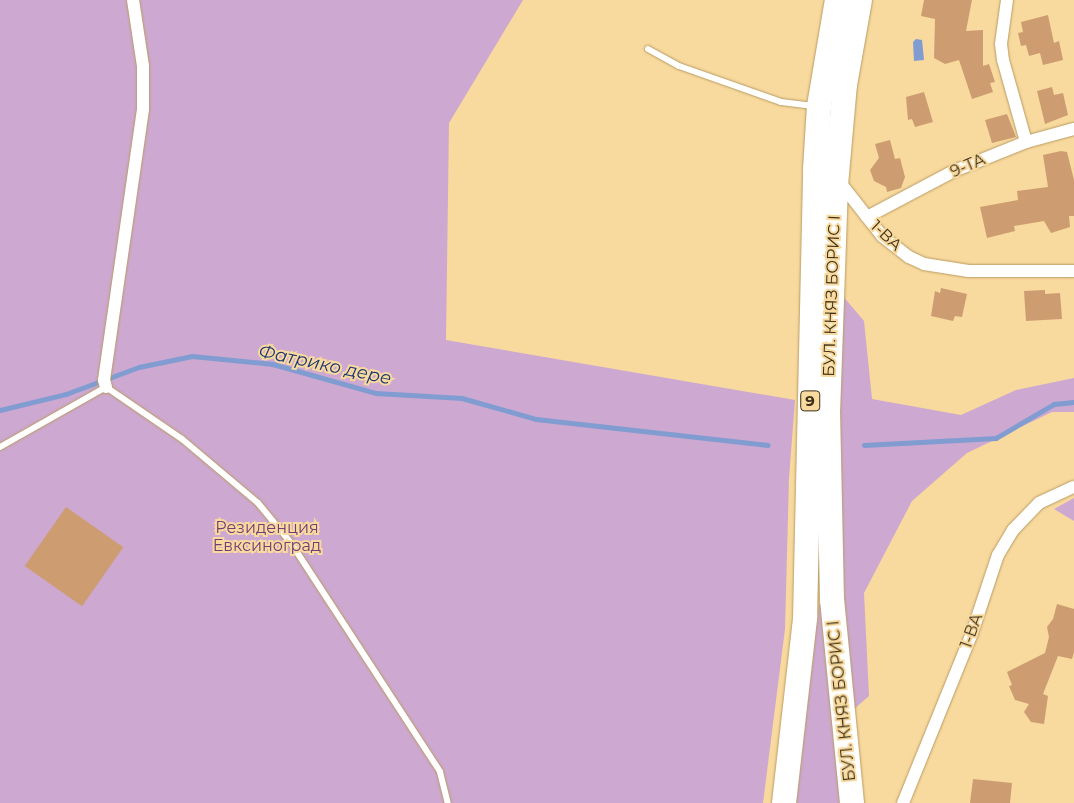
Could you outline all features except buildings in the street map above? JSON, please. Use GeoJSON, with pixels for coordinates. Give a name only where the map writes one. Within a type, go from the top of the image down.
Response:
{"type":"FeatureCollection","features":[{"type":"Feature","properties":{"kind":"highway","name":"БУЛ. КНЯЗ БОРИС I"},"geometry":{"type":"LineString","coordinates":[[784,803],[805,618],[815,179],[819,106],[837,0]]}},
{"type":"Feature","properties":{"kind":"highway","name":"БУЛ. КНЯЗ БОРИС I"},"geometry":{"type":"LineString","coordinates":[[852,803],[832,600],[829,346],[836,177],[845,85],[860,0]]}},
{"type":"Feature","properties":{"kind":"street"},"geometry":{"type":"LineString","coordinates":[[106,387],[104,380],[143,109],[143,66],[134,0]]}},
{"type":"Feature","properties":{"kind":"street"},"geometry":{"type":"LineString","coordinates":[[1006,0],[1001,44],[1003,60],[1026,142]]}},
{"type":"Feature","properties":{"kind":"street","name":"9-ТА"},"geometry":{"type":"LineString","coordinates":[[867,217],[954,170],[1026,142],[1074,129]]}},
{"type":"Feature","properties":{"kind":"street","name":"1-ВА"},"geometry":{"type":"LineString","coordinates":[[836,177],[867,217],[896,248],[908,257],[940,268],[1074,271]]}},
{"type":"Feature","properties":{"kind":"street","name":"1-ВА"},"geometry":{"type":"LineString","coordinates":[[903,803],[972,633],[998,555],[1013,530],[1039,503],[1074,487]]}},
{"type":"Feature","properties":{"kind":"lane"},"geometry":{"type":"LineString","coordinates":[[648,49],[679,66],[781,102],[819,106]]}},
{"type":"Feature","properties":{"kind":"lane"},"geometry":{"type":"LineString","coordinates":[[0,447],[106,387],[182,439],[258,503],[291,543],[440,772],[448,803]]}},
{"type":"Feature","properties":{"kind":"green space","name":"Резиденция Евксиноград"},"geometry":{"type":"Polygon","coordinates":[[[0,0],[523,0],[449,123],[446,340],[795,400],[789,478],[785,629],[763,803],[0,803],[0,0]]]}},
{"type":"Feature","properties":{"kind":"green space"},"geometry":{"type":"Polygon","coordinates":[[[842,295],[864,321],[872,399],[961,415],[1016,390],[1074,378],[1074,412],[1052,412],[967,453],[912,501],[864,593],[869,696],[853,710],[837,524],[842,295]]]}},
{"type":"Feature","properties":{"kind":"green space"},"geometry":{"type":"Polygon","coordinates":[[[1074,498],[1074,521],[1054,509],[1074,498]]]}},
{"type":"Feature","properties":{"kind":"green space"},"geometry":{"type":"Polygon","coordinates":[[[819,604],[825,605],[844,803],[796,803],[819,604]]]}},
{"type":"Feature","properties":{"kind":"water"},"geometry":{"type":"Polygon","coordinates":[[[916,39],[922,40],[924,60],[914,61],[913,42],[916,39]]]}},
{"type":"Feature","properties":{"kind":"waterway","name":"Фатрико дере"},"geometry":{"type":"LineString","coordinates":[[0,410],[66,394],[139,367],[192,356],[273,364],[376,393],[462,398],[536,419],[768,445]]}},
{"type":"Feature","properties":{"kind":"waterway","name":"Фатрико дере"},"geometry":{"type":"LineString","coordinates":[[864,445],[996,438],[1054,404],[1074,402]]}}]}
